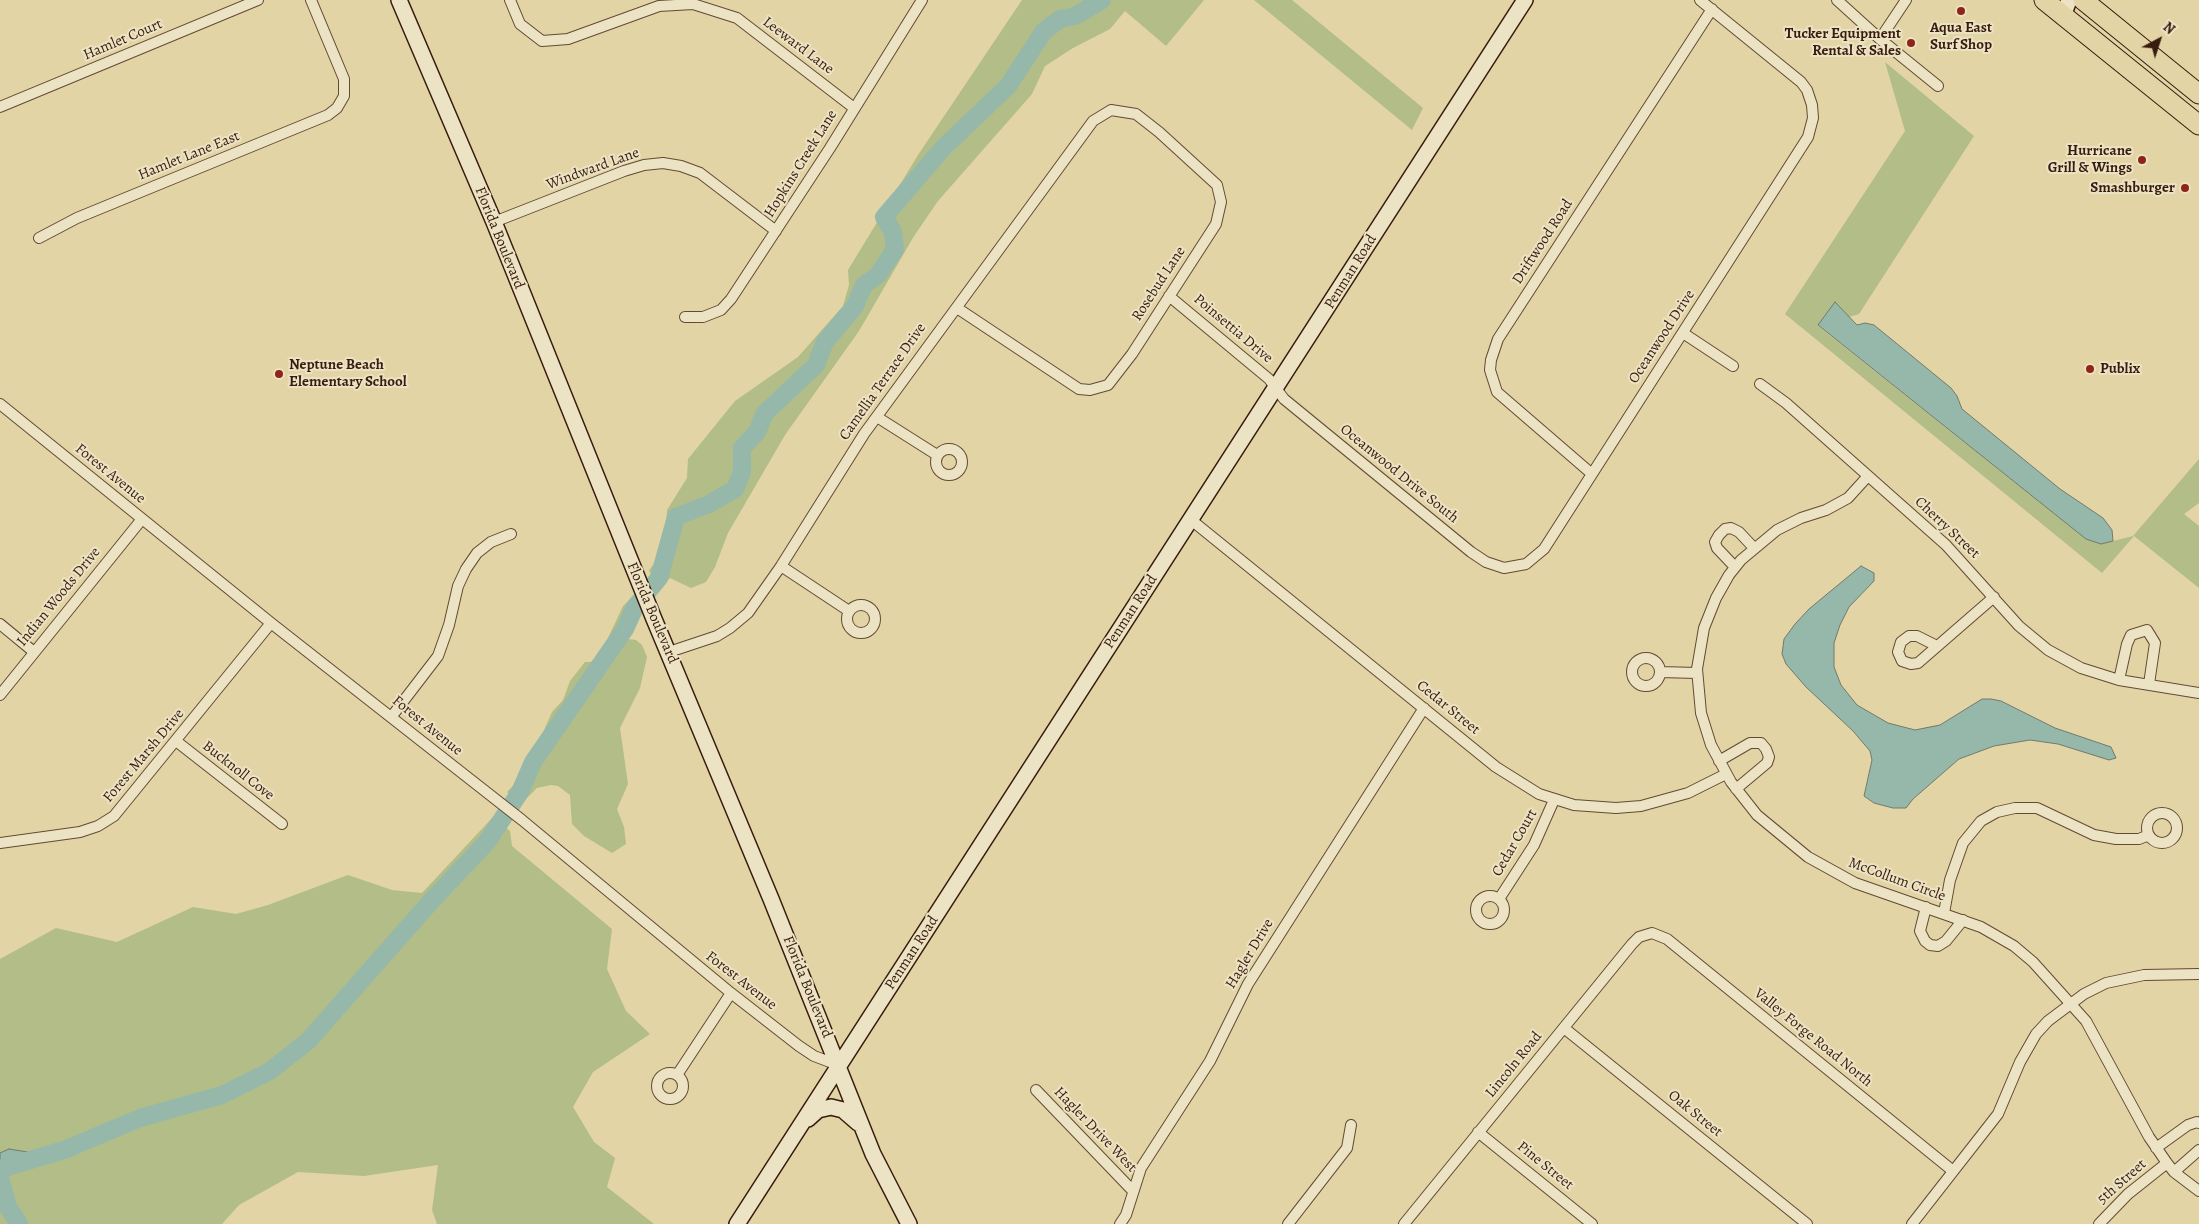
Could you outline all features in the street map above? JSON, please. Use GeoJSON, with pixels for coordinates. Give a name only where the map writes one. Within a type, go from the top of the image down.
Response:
{"type":"FeatureCollection","features":[{"type":"Feature","properties":{"kind":"highway"},"geometry":{"type":"LineString","coordinates":[[2044,0],[2066,8],[2199,125]]}},
{"type":"Feature","properties":{"kind":"highway"},"geometry":{"type":"LineString","coordinates":[[2083,0],[2199,94]]}},
{"type":"Feature","properties":{"kind":"street","name":"Hamlet Court"},"geometry":{"type":"LineString","coordinates":[[0,107],[258,0]]}},
{"type":"Feature","properties":{"kind":"street","name":"Hamlet Lane East"},"geometry":{"type":"LineString","coordinates":[[39,238],[77,218],[328,115],[337,108],[344,96],[344,79],[311,0]]}},
{"type":"Feature","properties":{"kind":"street","name":"Florida Boulevard"},"geometry":{"type":"LineString","coordinates":[[399,0],[494,222],[862,1127],[876,1160],[909,1224]]}},
{"type":"Feature","properties":{"kind":"street","name":"Leeward Lane"},"geometry":{"type":"LineString","coordinates":[[510,0],[520,24],[542,41],[568,39],[659,6],[693,4],[737,18],[854,108]]}},
{"type":"Feature","properties":{"kind":"street","name":"Hopkins Creek Lane"},"geometry":{"type":"LineString","coordinates":[[685,317],[703,317],[721,310],[746,280],[922,0]]}},
{"type":"Feature","properties":{"kind":"street","name":"Penman Road"},"geometry":{"type":"LineString","coordinates":[[737,1224],[1525,0]]}},
{"type":"Feature","properties":{"kind":"street"},"geometry":{"type":"LineString","coordinates":[[1700,0],[1712,9]]}},
{"type":"Feature","properties":{"kind":"street"},"geometry":{"type":"LineString","coordinates":[[1837,0],[1880,39],[1938,86]]}},
{"type":"Feature","properties":{"kind":"street"},"geometry":{"type":"LineString","coordinates":[[1880,39],[1906,0]]}},
{"type":"Feature","properties":{"kind":"street","name":"Oceanwood Drive"},"geometry":{"type":"LineString","coordinates":[[1513,567],[1526,564],[1544,548],[1808,137],[1813,118],[1812,105],[1807,90],[1801,82],[1712,9]]}},
{"type":"Feature","properties":{"kind":"street","name":"Driftwood Road"},"geometry":{"type":"LineString","coordinates":[[1592,474],[1497,392],[1490,370],[1490,360],[1498,339],[1712,9]]}},
{"type":"Feature","properties":{"kind":"street","name":"Camellia Terrace Drive"},"geometry":{"type":"LineString","coordinates":[[669,652],[717,636],[740,621],[781,566],[877,416],[1085,130],[1102,114],[1111,110],[1136,114],[1160,132],[1211,178],[1220,194]]}},
{"type":"Feature","properties":{"kind":"street","name":"Windward Lane"},"geometry":{"type":"LineString","coordinates":[[494,222],[624,171],[644,164],[662,163],[681,166],[700,173],[776,231]]}},
{"type":"Feature","properties":{"kind":"street","name":"Rosebud Lane"},"geometry":{"type":"LineString","coordinates":[[957,308],[1079,389],[1099,388],[1108,385],[1118,376],[1216,224],[1219,216],[1220,194]]}},
{"type":"Feature","properties":{"kind":"street","name":"Poinsettia Drive"},"geometry":{"type":"LineString","coordinates":[[1169,296],[1269,378],[1275,388]]}},
{"type":"Feature","properties":{"kind":"street"},"geometry":{"type":"LineString","coordinates":[[1683,333],[1733,366]]}},
{"type":"Feature","properties":{"kind":"street","name":"Cherry Street"},"geometry":{"type":"LineString","coordinates":[[1760,384],[1786,403],[1946,545],[2018,626],[2048,650],[2081,668],[2119,680],[2199,693]]}},
{"type":"Feature","properties":{"kind":"street","name":"Oceanwood Drive South"},"geometry":{"type":"LineString","coordinates":[[1275,388],[1284,399],[1471,552],[1491,564],[1513,567]]}},
{"type":"Feature","properties":{"kind":"street","name":"Forest Avenue"},"geometry":{"type":"LineString","coordinates":[[0,404],[271,623],[392,716],[522,820],[731,993],[799,1046],[814,1056],[838,1065]]}},
{"type":"Feature","properties":{"kind":"street"},"geometry":{"type":"LineString","coordinates":[[877,416],[937,455]]}},
{"type":"Feature","properties":{"kind":"street","name":"McCollum Circle"},"geometry":{"type":"LineString","coordinates":[[1868,476],[1848,498],[1826,510],[1801,518],[1777,530],[1754,548],[1735,568],[1716,598],[1704,628],[1697,673],[1701,713],[1711,745],[1736,789],[1757,815],[1794,848],[1829,870],[1876,892],[1964,920],[2014,946],[2049,978],[2086,1020],[2156,1148],[2170,1168],[2199,1190]]}},
{"type":"Feature","properties":{"kind":"street","name":"Indian Woods Drive"},"geometry":{"type":"LineString","coordinates":[[0,694],[142,519]]}},
{"type":"Feature","properties":{"kind":"street","name":"Cedar Street"},"geometry":{"type":"LineString","coordinates":[[1190,519],[1517,782],[1554,800],[1574,805],[1601,808],[1641,806],[1688,793],[1726,774]]}},
{"type":"Feature","properties":{"kind":"street"},"geometry":{"type":"LineString","coordinates":[[1735,568],[1717,548],[1715,542],[1719,535],[1725,529],[1731,528],[1739,532],[1754,548]]}},
{"type":"Feature","properties":{"kind":"street"},"geometry":{"type":"LineString","coordinates":[[392,716],[438,656],[449,625],[458,586],[466,569],[477,553],[491,542],[511,534]]}},
{"type":"Feature","properties":{"kind":"street"},"geometry":{"type":"LineString","coordinates":[[781,566],[849,611]]}},
{"type":"Feature","properties":{"kind":"street"},"geometry":{"type":"LineString","coordinates":[[1937,646],[1994,597]]}},
{"type":"Feature","properties":{"kind":"street","name":"Forest Marsh Drive"},"geometry":{"type":"LineString","coordinates":[[0,843],[80,832],[98,826],[121,808],[271,623]]}},
{"type":"Feature","properties":{"kind":"street"},"geometry":{"type":"LineString","coordinates":[[0,624],[34,652]]}},
{"type":"Feature","properties":{"kind":"street"},"geometry":{"type":"LineString","coordinates":[[2119,680],[2127,644],[2132,635],[2147,630],[2154,643],[2149,684]]}},
{"type":"Feature","properties":{"kind":"street"},"geometry":{"type":"LineString","coordinates":[[1660,672],[1697,673]]}},
{"type":"Feature","properties":{"kind":"street","name":"Hagler Drive"},"geometry":{"type":"LineString","coordinates":[[1120,1224],[1126,1215],[1141,1168],[1214,1053],[1248,984],[1424,708]]}},
{"type":"Feature","properties":{"kind":"street","name":"Bucknoll Cove"},"geometry":{"type":"LineString","coordinates":[[176,742],[282,824]]}},
{"type":"Feature","properties":{"kind":"street"},"geometry":{"type":"LineString","coordinates":[[1719,761],[1750,743],[1761,744],[1766,749],[1769,757],[1768,763],[1736,789]]}},
{"type":"Feature","properties":{"kind":"street","name":"Cedar Court"},"geometry":{"type":"LineString","coordinates":[[1499,899],[1534,845],[1554,800]]}},
{"type":"Feature","properties":{"kind":"street"},"geometry":{"type":"LineString","coordinates":[[1944,913],[1950,880],[1963,843],[1981,821],[1997,812],[2015,808],[2037,808],[2094,835],[2116,839],[2139,839],[2149,835]]}},
{"type":"Feature","properties":{"kind":"street"},"geometry":{"type":"LineString","coordinates":[[1926,907],[1920,931],[1924,941],[1930,945],[1938,946],[1946,941],[1964,920]]}},
{"type":"Feature","properties":{"kind":"street","name":"Lincoln Road"},"geometry":{"type":"LineString","coordinates":[[1404,1224],[1632,944],[1639,937],[1652,933]]}},
{"type":"Feature","properties":{"kind":"street","name":"Valley Forge Road North"},"geometry":{"type":"LineString","coordinates":[[1652,933],[1667,939],[1953,1171]]}},
{"type":"Feature","properties":{"kind":"street"},"geometry":{"type":"LineString","coordinates":[[1912,1224],[1998,1114],[2020,1062],[2036,1034],[2048,1021],[2070,1004],[2106,983],[2131,977],[2199,974]]}},
{"type":"Feature","properties":{"kind":"street"},"geometry":{"type":"LineString","coordinates":[[677,1075],[731,993]]}},
{"type":"Feature","properties":{"kind":"street","name":"Oak Street"},"geometry":{"type":"LineString","coordinates":[[1564,1028],[1807,1224]]}},
{"type":"Feature","properties":{"kind":"street","name":"Hagler Drive West"},"geometry":{"type":"LineString","coordinates":[[1036,1090],[1133,1191]]}},
{"type":"Feature","properties":{"kind":"street"},"geometry":{"type":"LineString","coordinates":[[798,1129],[818,1110],[832,1107],[843,1110],[862,1127]]}},
{"type":"Feature","properties":{"kind":"street"},"geometry":{"type":"LineString","coordinates":[[2156,1148],[2188,1125],[2199,1123]]}},
{"type":"Feature","properties":{"kind":"street"},"geometry":{"type":"LineString","coordinates":[[1288,1224],[1347,1148],[1351,1125]]}},
{"type":"Feature","properties":{"kind":"street","name":"Pine Street"},"geometry":{"type":"LineString","coordinates":[[1478,1132],[1592,1224]]}},
{"type":"Feature","properties":{"kind":"street","name":"5th Street"},"geometry":{"type":"LineString","coordinates":[[2099,1224],[2128,1194],[2199,1150]]}},
{"type":"Feature","properties":{"kind":"green space"},"geometry":{"type":"Polygon","coordinates":[[[1022,0],[1204,0],[1166,46],[1125,11],[1110,29],[1073,48],[1045,66],[1032,94],[938,201],[914,236],[859,331],[785,435],[728,533],[715,567],[706,582],[691,588],[670,578],[658,592],[649,570],[659,558],[666,531],[667,510],[687,478],[688,459],[735,401],[798,357],[843,306],[849,285],[848,270],[918,155],[1022,0]]]}},
{"type":"Feature","properties":{"kind":"green space"},"geometry":{"type":"Polygon","coordinates":[[[1254,0],[1292,0],[1423,108],[1412,130],[1254,0]]]}},
{"type":"Feature","properties":{"kind":"green space"},"geometry":{"type":"Polygon","coordinates":[[[1885,62],[1974,136],[1859,314],[1849,317],[1835,302],[1818,326],[2086,539],[2101,544],[2133,536],[2199,459],[2199,503],[2184,514],[2199,526],[2199,588],[2134,536],[2102,573],[1785,314],[1905,131],[1885,62]]]}},
{"type":"Feature","properties":{"kind":"green space"},"geometry":{"type":"Polygon","coordinates":[[[633,596],[641,615],[628,639],[636,640],[642,645],[647,657],[640,688],[620,728],[628,784],[617,809],[624,827],[626,844],[612,853],[584,836],[572,824],[570,795],[558,786],[551,785],[537,788],[521,804],[507,792],[523,775],[523,763],[541,737],[552,712],[563,700],[570,681],[585,662],[591,662],[601,653],[623,606],[633,596]]]}},
{"type":"Feature","properties":{"kind":"green space"},"geometry":{"type":"Polygon","coordinates":[[[493,817],[510,831],[512,846],[612,929],[607,969],[626,1011],[650,1034],[593,1072],[573,1107],[594,1142],[615,1158],[607,1187],[654,1224],[437,1224],[432,1210],[438,1165],[364,1176],[298,1172],[239,1205],[222,1224],[0,1224],[0,1180],[45,1155],[9,1149],[0,1153],[0,959],[56,928],[117,942],[193,907],[236,914],[268,905],[348,875],[392,890],[422,893],[493,817]]]}},
{"type":"Feature","properties":{"kind":"shaded area"},"geometry":{"type":"Polygon","coordinates":[[[1835,302],[1857,325],[1865,323],[1874,325],[1951,388],[1957,396],[1962,409],[2060,489],[2103,518],[2112,530],[2113,541],[2101,544],[2086,539],[1818,325],[1835,302]]]}},
{"type":"Feature","properties":{"kind":"shaded area"},"geometry":{"type":"Polygon","coordinates":[[[1861,566],[1874,573],[1874,581],[1849,607],[1834,643],[1834,667],[1841,685],[1857,705],[1888,723],[1915,730],[1940,725],[1982,699],[2001,701],[2055,728],[2111,747],[2116,758],[2109,760],[2058,744],[2030,740],[1994,746],[1959,759],[1913,799],[1906,808],[1893,808],[1874,803],[1864,796],[1872,760],[1870,751],[1853,731],[1806,687],[1786,664],[1782,654],[1784,639],[1795,624],[1809,609],[1861,566]]]}},
{"type":"Feature","properties":{"kind":"shaded area"},"geometry":{"type":"Polygon","coordinates":[[[9,1149],[46,1155],[0,1180],[0,1153],[9,1149]]]}},
{"type":"Feature","properties":{"kind":"waterway"},"geometry":{"type":"LineString","coordinates":[[0,1169],[64,1150],[140,1118],[222,1095],[270,1071],[308,1041],[433,899],[487,842],[520,792],[533,762],[625,629],[635,607],[659,578],[676,517],[709,504],[735,489],[742,472],[742,448],[757,432],[765,413],[816,365],[825,342],[855,306],[864,285],[878,275],[895,249],[893,232],[884,217],[943,148],[1008,86],[1044,31],[1060,19],[1075,16],[1102,0]]}},
{"type":"Feature","properties":{"kind":"waterway"},"geometry":{"type":"LineString","coordinates":[[0,1178],[8,1207],[19,1224]]}},
{"type":"Feature","properties":{"kind":"waterway"},"geometry":{"type":"LineString","coordinates":[[14,1224],[16,1220]]}},
{"type":"Feature","properties":{"kind":"place","name":"Aqua East Surf Shop"},"geometry":{"type":"Point","coordinates":[1961,11]}},
{"type":"Feature","properties":{"kind":"place","name":"Tucker Equipment Rental & Sales"},"geometry":{"type":"Point","coordinates":[1911,43]}},
{"type":"Feature","properties":{"kind":"place","name":"Hurricane Grill & Wings"},"geometry":{"type":"Point","coordinates":[2142,160]}},
{"type":"Feature","properties":{"kind":"place","name":"Smashburger"},"geometry":{"type":"Point","coordinates":[2185,188]}},
{"type":"Feature","properties":{"kind":"place","name":"Publix"},"geometry":{"type":"Point","coordinates":[2090,369]}},
{"type":"Feature","properties":{"kind":"place","name":"Neptune Beach Elementary School"},"geometry":{"type":"Point","coordinates":[279,374]}}]}
